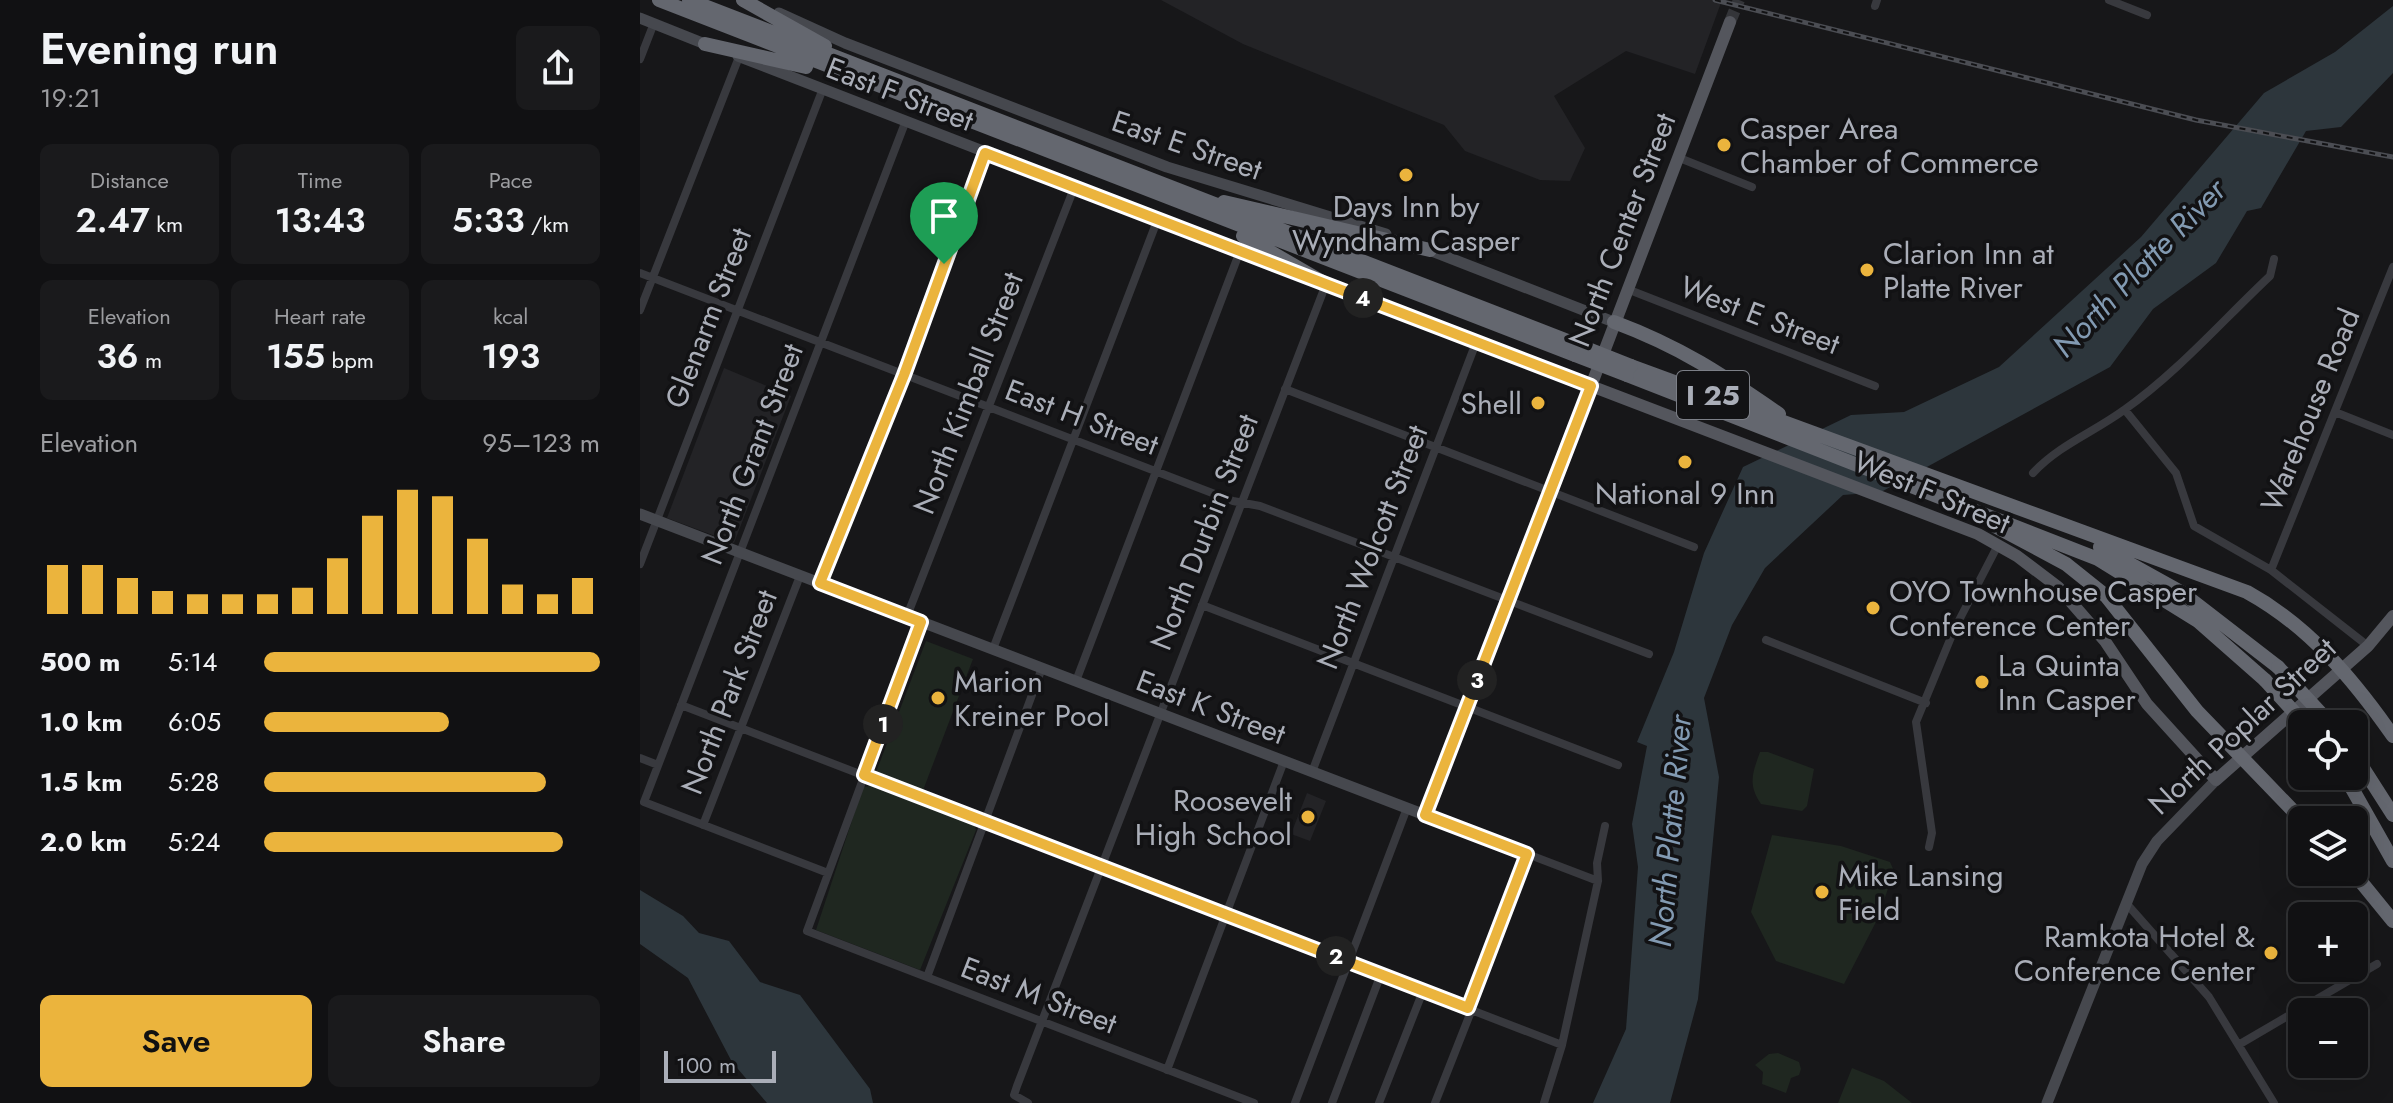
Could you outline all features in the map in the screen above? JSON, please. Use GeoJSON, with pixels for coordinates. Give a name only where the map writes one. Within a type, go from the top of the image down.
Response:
{"type":"FeatureCollection","features":[{"type":"Feature","properties":{"kind":"highway","name":"I 25"},"geometry":{"type":"LineString","coordinates":[[659,0],[1629,370],[1778,433],[2073,547],[2122,571],[2198,621],[2265,680],[2292,710]]}},
{"type":"Feature","properties":{"kind":"highway","name":"I 25"},"geometry":{"type":"LineString","coordinates":[[689,0],[906,92]]}},
{"type":"Feature","properties":{"kind":"highway"},"geometry":{"type":"LineString","coordinates":[[743,0],[906,92]]}},
{"type":"Feature","properties":{"kind":"highway"},"geometry":{"type":"LineString","coordinates":[[705,44],[906,92]]}},
{"type":"Feature","properties":{"kind":"highway"},"geometry":{"type":"LineString","coordinates":[[1172,196],[1430,250]]}},
{"type":"Feature","properties":{"kind":"highway"},"geometry":{"type":"LineString","coordinates":[[1172,196],[1326,284]]}},
{"type":"Feature","properties":{"kind":"highway"},"geometry":{"type":"LineString","coordinates":[[1614,322],[1651,336],[1715,368],[1796,425]]}},
{"type":"Feature","properties":{"kind":"highway","name":"I 25"},"geometry":{"type":"LineString","coordinates":[[1629,370],[1796,425],[2034,517],[2100,547],[2181,592],[2278,667],[2318,710]]}},
{"type":"Feature","properties":{"kind":"highway"},"geometry":{"type":"LineString","coordinates":[[1933,494],[2045,551],[2091,583],[2125,617],[2197,711],[2288,806]]}},
{"type":"Feature","properties":{"kind":"highway"},"geometry":{"type":"LineString","coordinates":[[2034,517],[2247,592],[2302,628],[2342,669],[2393,736]]}},
{"type":"Feature","properties":{"kind":"highway"},"geometry":{"type":"LineString","coordinates":[[2368,776],[2393,815]]}},
{"type":"Feature","properties":{"kind":"highway"},"geometry":{"type":"LineString","coordinates":[[2353,790],[2393,861]]}},
{"type":"Feature","properties":{"kind":"highway"},"geometry":{"type":"LineString","coordinates":[[2364,886],[2393,921]]}},
{"type":"Feature","properties":{"kind":"main road","name":"East E Street"},"geometry":{"type":"LineString","coordinates":[[750,0],[845,43],[1167,167],[1335,217],[1430,250],[1614,322]]}},
{"type":"Feature","properties":{"kind":"main road","name":"East F Street"},"geometry":{"type":"LineString","coordinates":[[640,18],[1157,221],[1477,340],[1591,386]]}},
{"type":"Feature","properties":{"kind":"main road","name":"North Center Street"},"geometry":{"type":"LineString","coordinates":[[1425,815],[1730,22]]}},
{"type":"Feature","properties":{"kind":"main road","name":"West F Street"},"geometry":{"type":"LineString","coordinates":[[1591,386],[1998,545],[2038,570],[2068,597],[2105,641],[2147,704],[2216,780]]}},
{"type":"Feature","properties":{"kind":"main road","name":"East K Street"},"geometry":{"type":"LineString","coordinates":[[640,514],[1425,815]]}},
{"type":"Feature","properties":{"kind":"main road","name":"North Poplar Street"},"geometry":{"type":"LineString","coordinates":[[2047,1103],[2142,864],[2157,841],[2240,757],[2368,646],[2393,616]]}},
{"type":"Feature","properties":{"kind":"street"},"geometry":{"type":"LineString","coordinates":[[2109,0],[2147,15]]}},
{"type":"Feature","properties":{"kind":"street"},"geometry":{"type":"LineString","coordinates":[[640,59],[654,23]]}},
{"type":"Feature","properties":{"kind":"street"},"geometry":{"type":"LineString","coordinates":[[640,310],[739,57]]}},
{"type":"Feature","properties":{"kind":"street","name":"Glenarm Street"},"geometry":{"type":"LineString","coordinates":[[640,564],[822,91]]}},
{"type":"Feature","properties":{"kind":"street","name":"North Grant Street"},"geometry":{"type":"LineString","coordinates":[[703,825],[644,802],[905,123]]}},
{"type":"Feature","properties":{"kind":"street","name":"North Park Street"},"geometry":{"type":"LineString","coordinates":[[820,583],[904,375],[985,153]]}},
{"type":"Feature","properties":{"kind":"street"},"geometry":{"type":"LineString","coordinates":[[1676,157],[1752,187]]}},
{"type":"Feature","properties":{"kind":"street","name":"North Kimball Street"},"geometry":{"type":"LineString","coordinates":[[907,616],[1074,188]]}},
{"type":"Feature","properties":{"kind":"street"},"geometry":{"type":"LineString","coordinates":[[993,649],[1157,221]]}},
{"type":"Feature","properties":{"kind":"street"},"geometry":{"type":"LineString","coordinates":[[1076,681],[1240,251]]}},
{"type":"Feature","properties":{"kind":"street"},"geometry":{"type":"LineString","coordinates":[[2033,473],[2050,455],[2125,410],[2270,276],[2274,259]]}},
{"type":"Feature","properties":{"kind":"street","name":"Warehouse Road"},"geometry":{"type":"LineString","coordinates":[[2271,570],[2393,267]]}},
{"type":"Feature","properties":{"kind":"street","name":"East H Street"},"geometry":{"type":"LineString","coordinates":[[640,273],[1072,440],[1260,506],[1649,654]]}},
{"type":"Feature","properties":{"kind":"street","name":"North Durbin Street"},"geometry":{"type":"LineString","coordinates":[[1028,1103],[1014,1095],[1326,284]]}},
{"type":"Feature","properties":{"kind":"street","name":"West E Street"},"geometry":{"type":"LineString","coordinates":[[1627,289],[1875,386]]}},
{"type":"Feature","properties":{"kind":"street","name":"North Wolcott Street"},"geometry":{"type":"LineString","coordinates":[[1312,772],[1477,340]]}},
{"type":"Feature","properties":{"kind":"street"},"geometry":{"type":"LineString","coordinates":[[1285,389],[1694,547]]}},
{"type":"Feature","properties":{"kind":"street"},"geometry":{"type":"LineString","coordinates":[[2125,410],[2176,473],[2194,526],[2271,570],[2368,646]]}},
{"type":"Feature","properties":{"kind":"street"},"geometry":{"type":"LineString","coordinates":[[2335,412],[2393,435]]}},
{"type":"Feature","properties":{"kind":"street"},"geometry":{"type":"LineString","coordinates":[[1929,847],[1932,833],[1916,722],[1954,630],[1998,545]]}},
{"type":"Feature","properties":{"kind":"street","name":"North Park Street"},"geometry":{"type":"LineString","coordinates":[[703,825],[800,576]]}},
{"type":"Feature","properties":{"kind":"street"},"geometry":{"type":"LineString","coordinates":[[1202,605],[1618,765]]}},
{"type":"Feature","properties":{"kind":"street"},"geometry":{"type":"LineString","coordinates":[[703,825],[828,873],[921,622]]}},
{"type":"Feature","properties":{"kind":"street"},"geometry":{"type":"LineString","coordinates":[[1766,640],[1926,703]]}},
{"type":"Feature","properties":{"kind":"street"},"geometry":{"type":"LineString","coordinates":[[927,977],[1042,668]]}},
{"type":"Feature","properties":{"kind":"street"},"geometry":{"type":"LineString","coordinates":[[681,705],[1562,1045]]}},
{"type":"Feature","properties":{"kind":"street"},"geometry":{"type":"LineString","coordinates":[[640,758],[658,765]]}},
{"type":"Feature","properties":{"kind":"street"},"geometry":{"type":"LineString","coordinates":[[1167,1070],[1284,761]]}},
{"type":"Feature","properties":{"kind":"street"},"geometry":{"type":"LineString","coordinates":[[1295,1103],[1407,808]]}},
{"type":"Feature","properties":{"kind":"street"},"geometry":{"type":"LineString","coordinates":[[1425,815],[1598,881]]}},
{"type":"Feature","properties":{"kind":"street"},"geometry":{"type":"LineString","coordinates":[[1544,1103],[1562,1045],[1598,881],[1597,863],[1605,826]]}},
{"type":"Feature","properties":{"kind":"street"},"geometry":{"type":"LineString","coordinates":[[1435,1103],[1527,854]]}},
{"type":"Feature","properties":{"kind":"street","name":"East M Street"},"geometry":{"type":"LineString","coordinates":[[828,873],[807,931],[1254,1103]]}},
{"type":"Feature","properties":{"kind":"street"},"geometry":{"type":"LineString","coordinates":[[2126,903],[2209,997],[2274,1103]]}},
{"type":"Feature","properties":{"kind":"street"},"geometry":{"type":"LineString","coordinates":[[2240,1044],[2377,964]]}},
{"type":"Feature","properties":{"kind":"street"},"geometry":{"type":"LineString","coordinates":[[1332,1103],[1381,974]]}},
{"type":"Feature","properties":{"kind":"street"},"geometry":{"type":"LineString","coordinates":[[1379,1103],[1423,991]]}},
{"type":"Feature","properties":{"kind":"shaded area"},"geometry":{"type":"Polygon","coordinates":[[[1161,0],[1722,0],[1695,74],[1626,51],[1554,96],[1585,148],[1570,181],[1540,180],[1465,151],[1444,125],[1243,44],[1161,0]]]}},
{"type":"Feature","properties":{"kind":"shaded area"},"geometry":{"type":"Polygon","coordinates":[[[724,368],[791,396],[734,543],[667,518],[724,368]]]}},
{"type":"Feature","properties":{"kind":"shaded area","name":"Marion Kreiner Pool"},"geometry":{"type":"Polygon","coordinates":[[[926,641],[973,659],[922,793],[875,775],[926,641]]]}},
{"type":"Feature","properties":{"kind":"shaded area"},"geometry":{"type":"Polygon","coordinates":[[[1760,752],[1768,752],[1814,769],[1807,806],[1802,811],[1761,804],[1754,791],[1753,779],[1760,752]]]}},
{"type":"Feature","properties":{"kind":"shaded area"},"geometry":{"type":"Polygon","coordinates":[[[870,786],[974,825],[976,830],[920,970],[816,930],[863,787],[870,786]]]}},
{"type":"Feature","properties":{"kind":"shaded area","name":"Roosevelt High School"},"geometry":{"type":"Polygon","coordinates":[[[1307,793],[1326,801],[1310,841],[1291,834],[1307,793]]]}},
{"type":"Feature","properties":{"kind":"shaded area","name":"Mike Lansing Field"},"geometry":{"type":"Polygon","coordinates":[[[1772,835],[1841,846],[1890,862],[1894,871],[1878,918],[1844,984],[1776,961],[1751,912],[1772,835]]]}},
{"type":"Feature","properties":{"kind":"shaded area"},"geometry":{"type":"Polygon","coordinates":[[[1778,1053],[1799,1062],[1801,1069],[1799,1075],[1791,1078],[1786,1093],[1762,1084],[1763,1072],[1755,1065],[1769,1054],[1778,1053]]]}},
{"type":"Feature","properties":{"kind":"shaded area"},"geometry":{"type":"Polygon","coordinates":[[[1852,1068],[1884,1081],[1912,1103],[1838,1103],[1852,1068]]]}},
{"type":"Feature","properties":{"kind":"water","name":"North Platte River"},"geometry":{"type":"Polygon","coordinates":[[[2393,6],[2393,73],[2341,127],[2306,131],[2261,208],[2247,211],[2216,263],[2153,309],[2110,367],[1881,492],[1843,495],[1765,568],[1732,625],[1704,698],[1719,777],[1698,999],[1670,1103],[1593,1103],[1626,1029],[1638,867],[1632,824],[1647,746],[1637,742],[1674,652],[1704,553],[1743,467],[1851,415],[1904,412],[1999,367],[2141,237],[2264,93],[2335,52],[2393,6]]]}},
{"type":"Feature","properties":{"kind":"water"},"geometry":{"type":"Polygon","coordinates":[[[640,890],[683,916],[699,933],[729,941],[760,982],[800,995],[870,1089],[873,1103],[767,1103],[732,1062],[688,978],[640,944],[640,890]]]}},
{"type":"Feature","properties":{"kind":"tunnel"},"geometry":{"type":"LineString","coordinates":[[1730,22],[1739,0]]}},
{"type":"Feature","properties":{"kind":"railway"},"geometry":{"type":"LineString","coordinates":[[1715,0],[2196,120],[2393,157]]}},
{"type":"Feature","properties":{"kind":"place","name":"Casper Area Chamber of Commerce"},"geometry":{"type":"Point","coordinates":[1724,145]}},
{"type":"Feature","properties":{"kind":"place","name":"Days Inn by Wyndham Casper"},"geometry":{"type":"Point","coordinates":[1406,175]}},
{"type":"Feature","properties":{"kind":"place","name":"Clarion Inn at Platte River"},"geometry":{"type":"Point","coordinates":[1867,270]}},
{"type":"Feature","properties":{"kind":"place","name":"Shell"},"geometry":{"type":"Point","coordinates":[1538,403]}},
{"type":"Feature","properties":{"kind":"place","name":"National 9 Inn"},"geometry":{"type":"Point","coordinates":[1685,462]}},
{"type":"Feature","properties":{"kind":"place","name":"OYO Townhouse Casper Conference Center"},"geometry":{"type":"Point","coordinates":[1873,608]}},
{"type":"Feature","properties":{"kind":"place","name":"La Quinta Inn Casper"},"geometry":{"type":"Point","coordinates":[1982,682]}},
{"type":"Feature","properties":{"kind":"place","name":"Marion Kreiner Pool"},"geometry":{"type":"Point","coordinates":[938,698]}},
{"type":"Feature","properties":{"kind":"place","name":"Roosevelt High School"},"geometry":{"type":"Point","coordinates":[1308,817]}},
{"type":"Feature","properties":{"kind":"place","name":"Mike Lansing Field"},"geometry":{"type":"Point","coordinates":[1822,892]}},
{"type":"Feature","properties":{"kind":"place","name":"Ramkota Hotel & Conference Center"},"geometry":{"type":"Point","coordinates":[2271,953]}},
{"type":"Feature","properties":{"kind":"route"},"geometry":{"type":"LineString","coordinates":[[985,153],[1591,386],[1425,815],[1527,854],[1468,1008],[864,775],[921,622],[820,583],[904,375],[944,264],[985,153]]}}]}
